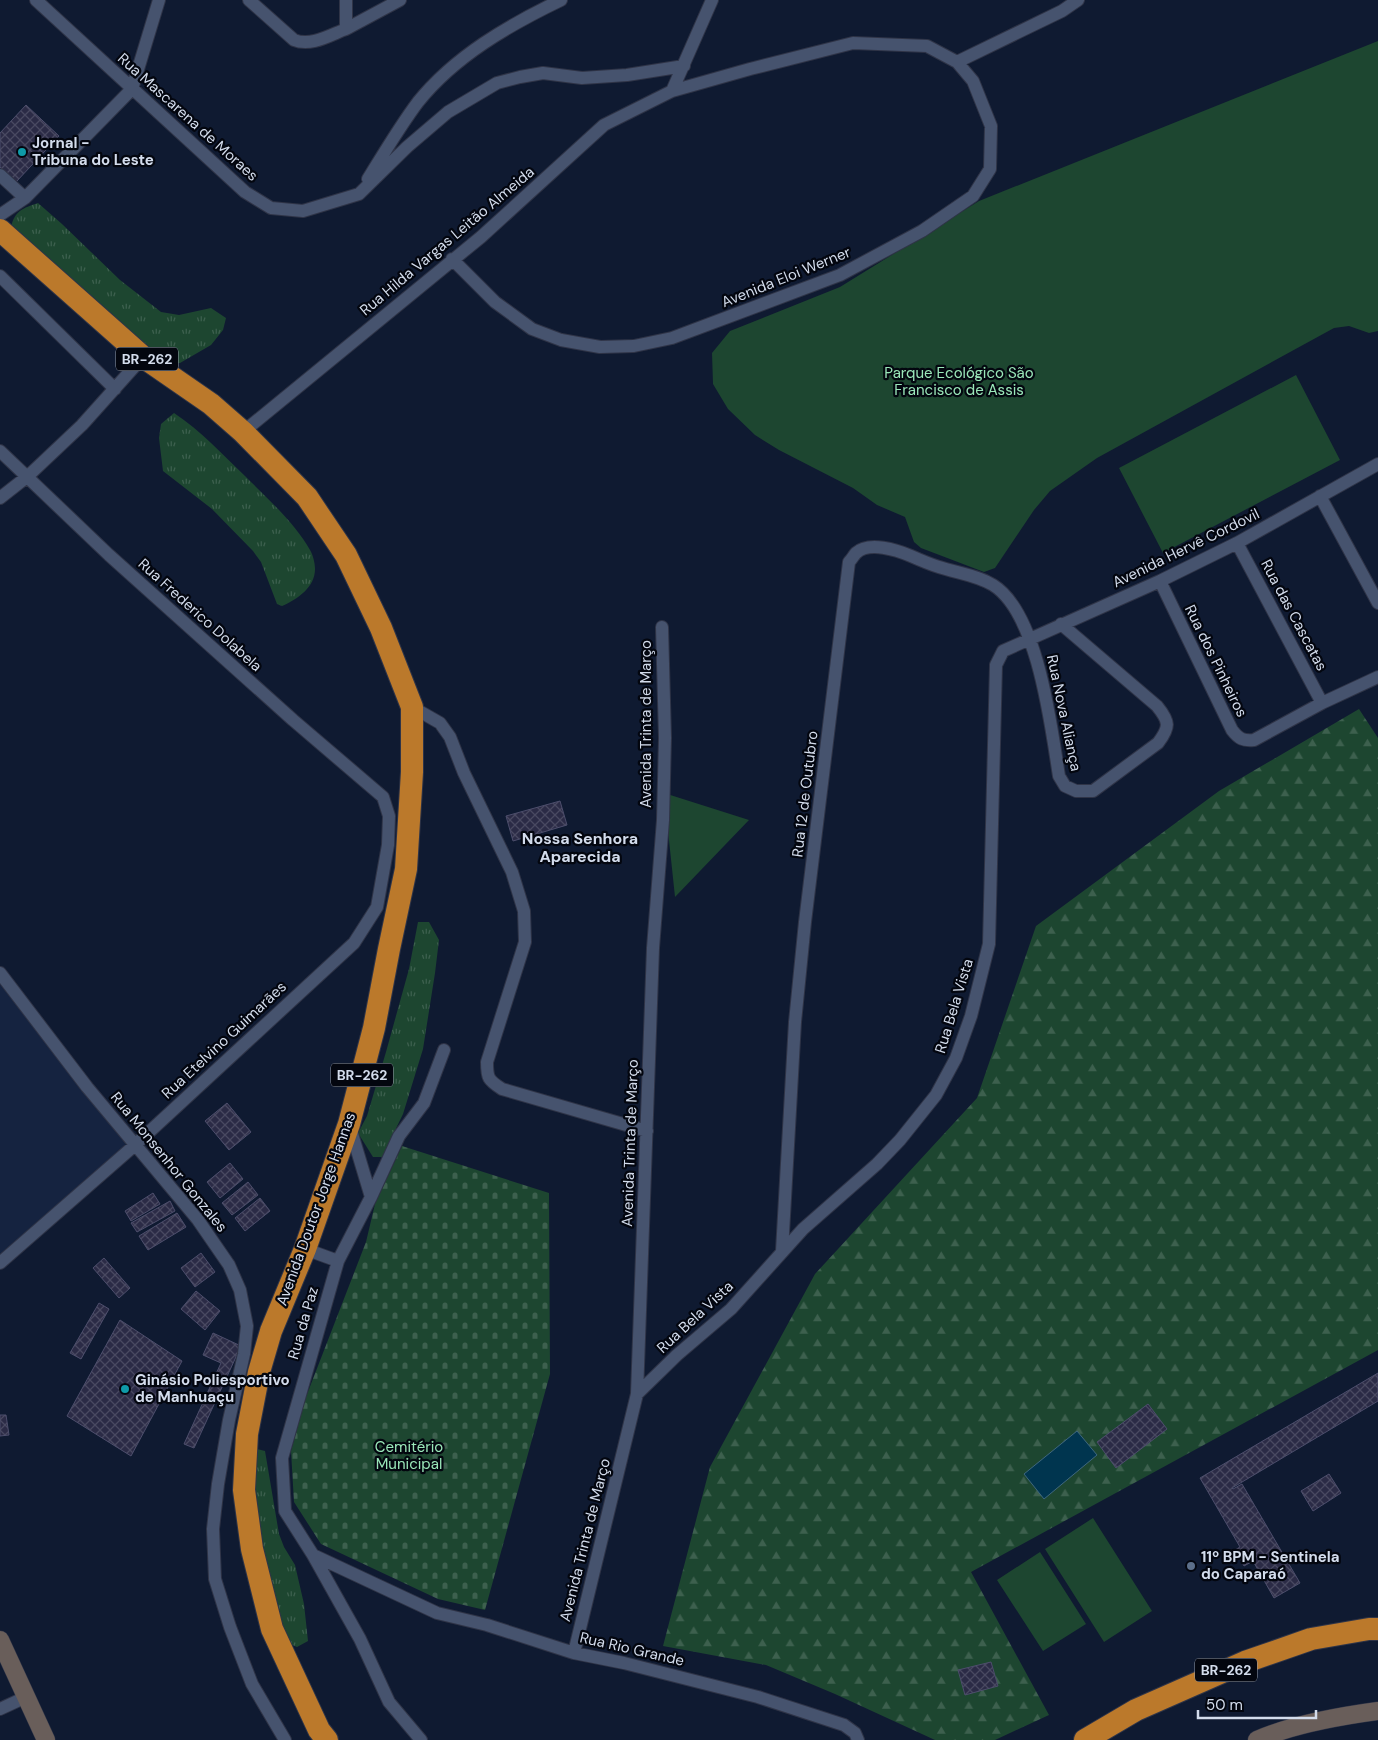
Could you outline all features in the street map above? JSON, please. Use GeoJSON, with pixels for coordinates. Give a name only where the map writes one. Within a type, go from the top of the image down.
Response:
{"type":"FeatureCollection","features":[{"type":"Feature","properties":{"kind":"highway","name":"Avenida Doutor Jorge Hannas"},"geometry":{"type":"LineString","coordinates":[[0,230],[144,357],[211,404],[243,432],[307,497],[346,554],[381,628],[412,707],[412,772],[406,869],[374,1028],[349,1124],[305,1249],[271,1330],[259,1372],[247,1434],[244,1490],[254,1558],[272,1629],[319,1730],[326,1740]]}},
{"type":"Feature","properties":{"kind":"highway","name":"BR-262"},"geometry":{"type":"LineString","coordinates":[[1085,1740],[1136,1710],[1245,1662],[1311,1639],[1378,1628]]}},
{"type":"Feature","properties":{"kind":"street","name":"Rua Mascarena de Moraes"},"geometry":{"type":"LineString","coordinates":[[36,0],[245,192],[271,208],[303,211],[359,194],[407,147],[448,112],[497,83],[520,76],[543,73],[582,78],[627,75],[684,66]]}},
{"type":"Feature","properties":{"kind":"street"},"geometry":{"type":"LineString","coordinates":[[0,215],[26,198],[132,89],[159,0]]}},
{"type":"Feature","properties":{"kind":"street"},"geometry":{"type":"LineString","coordinates":[[249,0],[294,40],[301,43],[315,41],[346,29],[400,0]]}},
{"type":"Feature","properties":{"kind":"street"},"geometry":{"type":"LineString","coordinates":[[346,0],[346,29]]}},
{"type":"Feature","properties":{"kind":"street"},"geometry":{"type":"LineString","coordinates":[[359,194],[419,102],[446,74],[490,38],[561,0]]}},
{"type":"Feature","properties":{"kind":"street"},"geometry":{"type":"LineString","coordinates":[[672,91],[712,0]]}},
{"type":"Feature","properties":{"kind":"street"},"geometry":{"type":"LineString","coordinates":[[957,62],[1062,11],[1078,0]]}},
{"type":"Feature","properties":{"kind":"street","name":"Avenida Eloi Werner"},"geometry":{"type":"LineString","coordinates":[[452,259],[495,302],[532,329],[561,340],[600,347],[634,346],[672,338],[840,275],[922,231],[973,196],[990,169],[991,126],[973,81],[957,62],[927,46],[853,43],[672,91]]}},
{"type":"Feature","properties":{"kind":"street","name":"Rua Hilda Vargas Leitão Almeida"},"geometry":{"type":"LineString","coordinates":[[243,432],[481,237],[604,125],[672,91]]}},
{"type":"Feature","properties":{"kind":"street"},"geometry":{"type":"LineString","coordinates":[[0,175],[26,198]]}},
{"type":"Feature","properties":{"kind":"street"},"geometry":{"type":"LineString","coordinates":[[0,276],[115,389]]}},
{"type":"Feature","properties":{"kind":"street"},"geometry":{"type":"LineString","coordinates":[[0,498],[28,476],[82,425],[144,357]]}},
{"type":"Feature","properties":{"kind":"street","name":"Rua Frederico Dolabela"},"geometry":{"type":"LineString","coordinates":[[0,451],[109,555],[293,720],[383,797]]}},
{"type":"Feature","properties":{"kind":"street","name":"Avenida Hervê Cordovil"},"geometry":{"type":"LineString","coordinates":[[1003,651],[1160,581],[1237,542],[1378,464]]}},
{"type":"Feature","properties":{"kind":"street"},"geometry":{"type":"LineString","coordinates":[[1320,496],[1378,603]]}},
{"type":"Feature","properties":{"kind":"street","name":"Rua das Cascatas"},"geometry":{"type":"LineString","coordinates":[[1237,542],[1322,703]]}},
{"type":"Feature","properties":{"kind":"street","name":"Rua 12 de Outubro"},"geometry":{"type":"LineString","coordinates":[[782,1251],[795,1022],[806,912],[850,562],[857,552],[868,547],[896,550],[937,567],[973,576],[992,584],[1002,592],[1031,638]]}},
{"type":"Feature","properties":{"kind":"street","name":"Rua dos Pinheiros"},"geometry":{"type":"LineString","coordinates":[[1160,581],[1232,730],[1238,738],[1245,741],[1254,740],[1322,703]]}},
{"type":"Feature","properties":{"kind":"street","name":"Rua Nova Aliança"},"geometry":{"type":"LineString","coordinates":[[1031,638],[1046,693],[1059,776],[1065,786],[1083,792],[1093,791],[1158,744],[1166,733],[1168,724],[1165,716],[1157,706],[1061,624]]}},
{"type":"Feature","properties":{"kind":"street","name":"Avenida Trinta de Março"},"geometry":{"type":"LineString","coordinates":[[574,1653],[637,1394],[653,948],[663,820],[665,738],[662,626]]}},
{"type":"Feature","properties":{"kind":"street","name":"Rua Bela Vista"},"geometry":{"type":"LineString","coordinates":[[637,1394],[677,1354],[731,1309],[803,1229],[877,1164],[900,1140],[936,1095],[956,1058],[971,1016],[989,944],[996,665],[1003,651]]}},
{"type":"Feature","properties":{"kind":"street"},"geometry":{"type":"LineString","coordinates":[[1322,703],[1378,677]]}},
{"type":"Feature","properties":{"kind":"street"},"geometry":{"type":"LineString","coordinates":[[412,707],[440,723],[450,737],[464,772],[512,872],[524,911],[525,942],[491,1048],[487,1074],[491,1082],[502,1089],[647,1131]]}},
{"type":"Feature","properties":{"kind":"street","name":"Rua Etelvino Guimarães"},"geometry":{"type":"LineString","coordinates":[[0,1263],[135,1145],[354,943],[377,907],[388,845],[389,816],[383,797]]}},
{"type":"Feature","properties":{"kind":"street","name":"Rua Monsenhor Gonzales"},"geometry":{"type":"LineString","coordinates":[[0,973],[87,1088],[207,1232],[229,1266],[240,1290],[247,1326],[244,1354],[229,1420],[218,1484],[213,1529],[214,1579],[252,1684],[285,1740]]}},
{"type":"Feature","properties":{"kind":"street","name":"Rua da Paz"},"geometry":{"type":"LineString","coordinates":[[421,1740],[390,1702],[360,1639],[313,1555],[285,1511],[282,1458],[338,1261],[371,1197],[399,1136],[424,1103],[444,1050]]}},
{"type":"Feature","properties":{"kind":"street"},"geometry":{"type":"LineString","coordinates":[[349,1124],[371,1197]]}},
{"type":"Feature","properties":{"kind":"street"},"geometry":{"type":"LineString","coordinates":[[305,1249],[338,1261]]}},
{"type":"Feature","properties":{"kind":"street"},"geometry":{"type":"LineString","coordinates":[[229,1420],[236,1431],[247,1434]]}},
{"type":"Feature","properties":{"kind":"street","name":"Rua Rio Grande"},"geometry":{"type":"LineString","coordinates":[[313,1555],[437,1613],[487,1625],[574,1653],[624,1663],[758,1697],[844,1725],[855,1733],[858,1740]]}},
{"type":"Feature","properties":{"kind":"street"},"geometry":{"type":"LineString","coordinates":[[0,1640],[46,1740]]}},
{"type":"Feature","properties":{"kind":"street"},"geometry":{"type":"LineString","coordinates":[[0,1708],[26,1697]]}},
{"type":"Feature","properties":{"kind":"street"},"geometry":{"type":"LineString","coordinates":[[1257,1740],[1344,1716],[1378,1710]]}},
{"type":"Feature","properties":{"kind":"shaded area"},"geometry":{"type":"Polygon","coordinates":[[[0,973],[135,1145],[0,1263],[0,973]]]}},
{"type":"Feature","properties":{"kind":"shaded area"},"geometry":{"type":"Polygon","coordinates":[[[1077,1431],[1097,1455],[1044,1499],[1024,1474],[1077,1431]]]}},
{"type":"Feature","properties":{"kind":"green space","name":"Parque Ecológico São Francisco de Assis"},"geometry":{"type":"Polygon","coordinates":[[[1378,41],[1378,331],[1369,333],[1349,326],[1334,328],[1097,458],[1050,491],[1034,510],[995,568],[984,572],[921,548],[914,542],[905,517],[877,505],[853,488],[779,450],[755,435],[728,409],[713,384],[712,353],[730,331],[840,287],[979,201],[1378,41]]]}},
{"type":"Feature","properties":{"kind":"green space"},"geometry":{"type":"Polygon","coordinates":[[[38,203],[120,280],[161,312],[179,315],[211,308],[226,318],[223,330],[211,345],[180,363],[169,363],[148,349],[11,228],[14,218],[20,211],[38,203]]]}},
{"type":"Feature","properties":{"kind":"green space"},"geometry":{"type":"Polygon","coordinates":[[[1296,375],[1340,460],[1163,553],[1119,468],[1296,375]]]}},
{"type":"Feature","properties":{"kind":"green space"},"geometry":{"type":"Polygon","coordinates":[[[174,413],[202,435],[245,476],[280,511],[304,540],[313,557],[314,575],[309,587],[294,600],[282,606],[277,604],[261,562],[253,551],[212,509],[163,471],[159,438],[161,424],[174,413]]]}},
{"type":"Feature","properties":{"kind":"green space"},"geometry":{"type":"Polygon","coordinates":[[[1359,709],[1378,738],[1378,1350],[971,1572],[1049,1715],[995,1740],[935,1740],[766,1665],[663,1646],[710,1467],[815,1274],[977,1098],[1036,926],[1219,791],[1359,709]]]}},
{"type":"Feature","properties":{"kind":"green space"},"geometry":{"type":"Polygon","coordinates":[[[664,793],[749,820],[675,897],[664,793]]]}},
{"type":"Feature","properties":{"kind":"green space"},"geometry":{"type":"Polygon","coordinates":[[[418,922],[429,922],[439,940],[423,1049],[403,1114],[382,1157],[373,1157],[358,1133],[367,1116],[386,1052],[409,969],[418,922]]]}},
{"type":"Feature","properties":{"kind":"green space","name":"Cemitério Municipal"},"geometry":{"type":"Polygon","coordinates":[[[402,1146],[549,1193],[550,1374],[485,1610],[438,1599],[321,1544],[294,1502],[291,1451],[304,1402],[366,1242],[375,1204],[402,1146]]]}},
{"type":"Feature","properties":{"kind":"green space"},"geometry":{"type":"Polygon","coordinates":[[[257,1449],[265,1451],[279,1534],[284,1547],[295,1565],[304,1604],[308,1641],[297,1647],[290,1644],[286,1638],[270,1592],[254,1506],[257,1449]]]}},
{"type":"Feature","properties":{"kind":"green space"},"geometry":{"type":"Polygon","coordinates":[[[1093,1518],[1152,1611],[1104,1642],[1045,1549],[1093,1518]]]}},
{"type":"Feature","properties":{"kind":"green space"},"geometry":{"type":"Polygon","coordinates":[[[1040,1552],[1086,1624],[1043,1651],[997,1580],[1040,1552]]]}},
{"type":"Feature","properties":{"kind":"building","name":"Jornal - Tribuna do Leste"},"geometry":{"type":"Polygon","coordinates":[[[26,105],[59,136],[16,182],[0,167],[0,133],[26,105]]]}},
{"type":"Feature","properties":{"kind":"building"},"geometry":{"type":"Polygon","coordinates":[[[560,801],[567,825],[513,841],[506,816],[560,801]]]}},
{"type":"Feature","properties":{"kind":"building"},"geometry":{"type":"Polygon","coordinates":[[[227,1103],[251,1132],[229,1150],[205,1121],[227,1103]]]}},
{"type":"Feature","properties":{"kind":"building"},"geometry":{"type":"Polygon","coordinates":[[[230,1163],[243,1179],[220,1198],[207,1182],[230,1163]]]}},
{"type":"Feature","properties":{"kind":"building"},"geometry":{"type":"Polygon","coordinates":[[[248,1182],[258,1195],[232,1215],[222,1203],[248,1182]]]}},
{"type":"Feature","properties":{"kind":"building"},"geometry":{"type":"Polygon","coordinates":[[[153,1193],[160,1204],[131,1221],[125,1211],[153,1193]]]}},
{"type":"Feature","properties":{"kind":"building"},"geometry":{"type":"Polygon","coordinates":[[[260,1198],[270,1211],[245,1231],[235,1218],[260,1198]]]}},
{"type":"Feature","properties":{"kind":"building"},"geometry":{"type":"Polygon","coordinates":[[[170,1201],[175,1211],[137,1232],[131,1223],[170,1201]]]}},
{"type":"Feature","properties":{"kind":"building"},"geometry":{"type":"Polygon","coordinates":[[[177,1213],[186,1227],[148,1250],[139,1236],[177,1213]]]}},
{"type":"Feature","properties":{"kind":"building"},"geometry":{"type":"Polygon","coordinates":[[[201,1253],[215,1272],[195,1287],[181,1268],[201,1253]]]}},
{"type":"Feature","properties":{"kind":"building"},"geometry":{"type":"Polygon","coordinates":[[[104,1258],[130,1288],[119,1298],[93,1268],[104,1258]]]}},
{"type":"Feature","properties":{"kind":"building"},"geometry":{"type":"Polygon","coordinates":[[[196,1291],[220,1311],[205,1330],[181,1309],[196,1291]]]}},
{"type":"Feature","properties":{"kind":"building"},"geometry":{"type":"Polygon","coordinates":[[[99,1303],[109,1309],[81,1359],[70,1353],[99,1303]]]}},
{"type":"Feature","properties":{"kind":"building","name":"Ginásio Poliesportivo de Manhuaçu"},"geometry":{"type":"Polygon","coordinates":[[[120,1320],[182,1361],[131,1456],[67,1416],[120,1320]]]}},
{"type":"Feature","properties":{"kind":"building"},"geometry":{"type":"Polygon","coordinates":[[[213,1333],[241,1346],[194,1448],[184,1444],[221,1363],[203,1355],[213,1333]]]}},
{"type":"Feature","properties":{"kind":"building"},"geometry":{"type":"Polygon","coordinates":[[[1378,1373],[1378,1401],[1232,1488],[1242,1484],[1300,1583],[1274,1598],[1253,1561],[1244,1566],[1235,1550],[1240,1547],[1200,1478],[1378,1373]]]}},
{"type":"Feature","properties":{"kind":"building"},"geometry":{"type":"Polygon","coordinates":[[[1148,1404],[1167,1429],[1116,1468],[1097,1442],[1148,1404]]]}},
{"type":"Feature","properties":{"kind":"building"},"geometry":{"type":"Polygon","coordinates":[[[0,1415],[6,1415],[9,1435],[0,1436],[0,1415]]]}},
{"type":"Feature","properties":{"kind":"building"},"geometry":{"type":"Polygon","coordinates":[[[1329,1474],[1341,1493],[1313,1511],[1301,1491],[1329,1474]]]}},
{"type":"Feature","properties":{"kind":"building"},"geometry":{"type":"Polygon","coordinates":[[[991,1662],[998,1686],[965,1695],[958,1670],[991,1662]]]}},
{"type":"Feature","properties":{"kind":"place","name":"Jornal - Tribuna do Leste"},"geometry":{"type":"Point","coordinates":[22,152]}},
{"type":"Feature","properties":{"kind":"place","name":"Ginásio Poliesportivo de Manhuaçu"},"geometry":{"type":"Point","coordinates":[125,1389]}},
{"type":"Feature","properties":{"kind":"place","name":"11º BPM - Sentinela do Caparaó"},"geometry":{"type":"Point","coordinates":[1191,1566]}},
{"type":"Feature","properties":{"kind":"district","name":"Nossa Senhora Aparecida"},"geometry":{"type":"Point","coordinates":[580,847]}}]}
